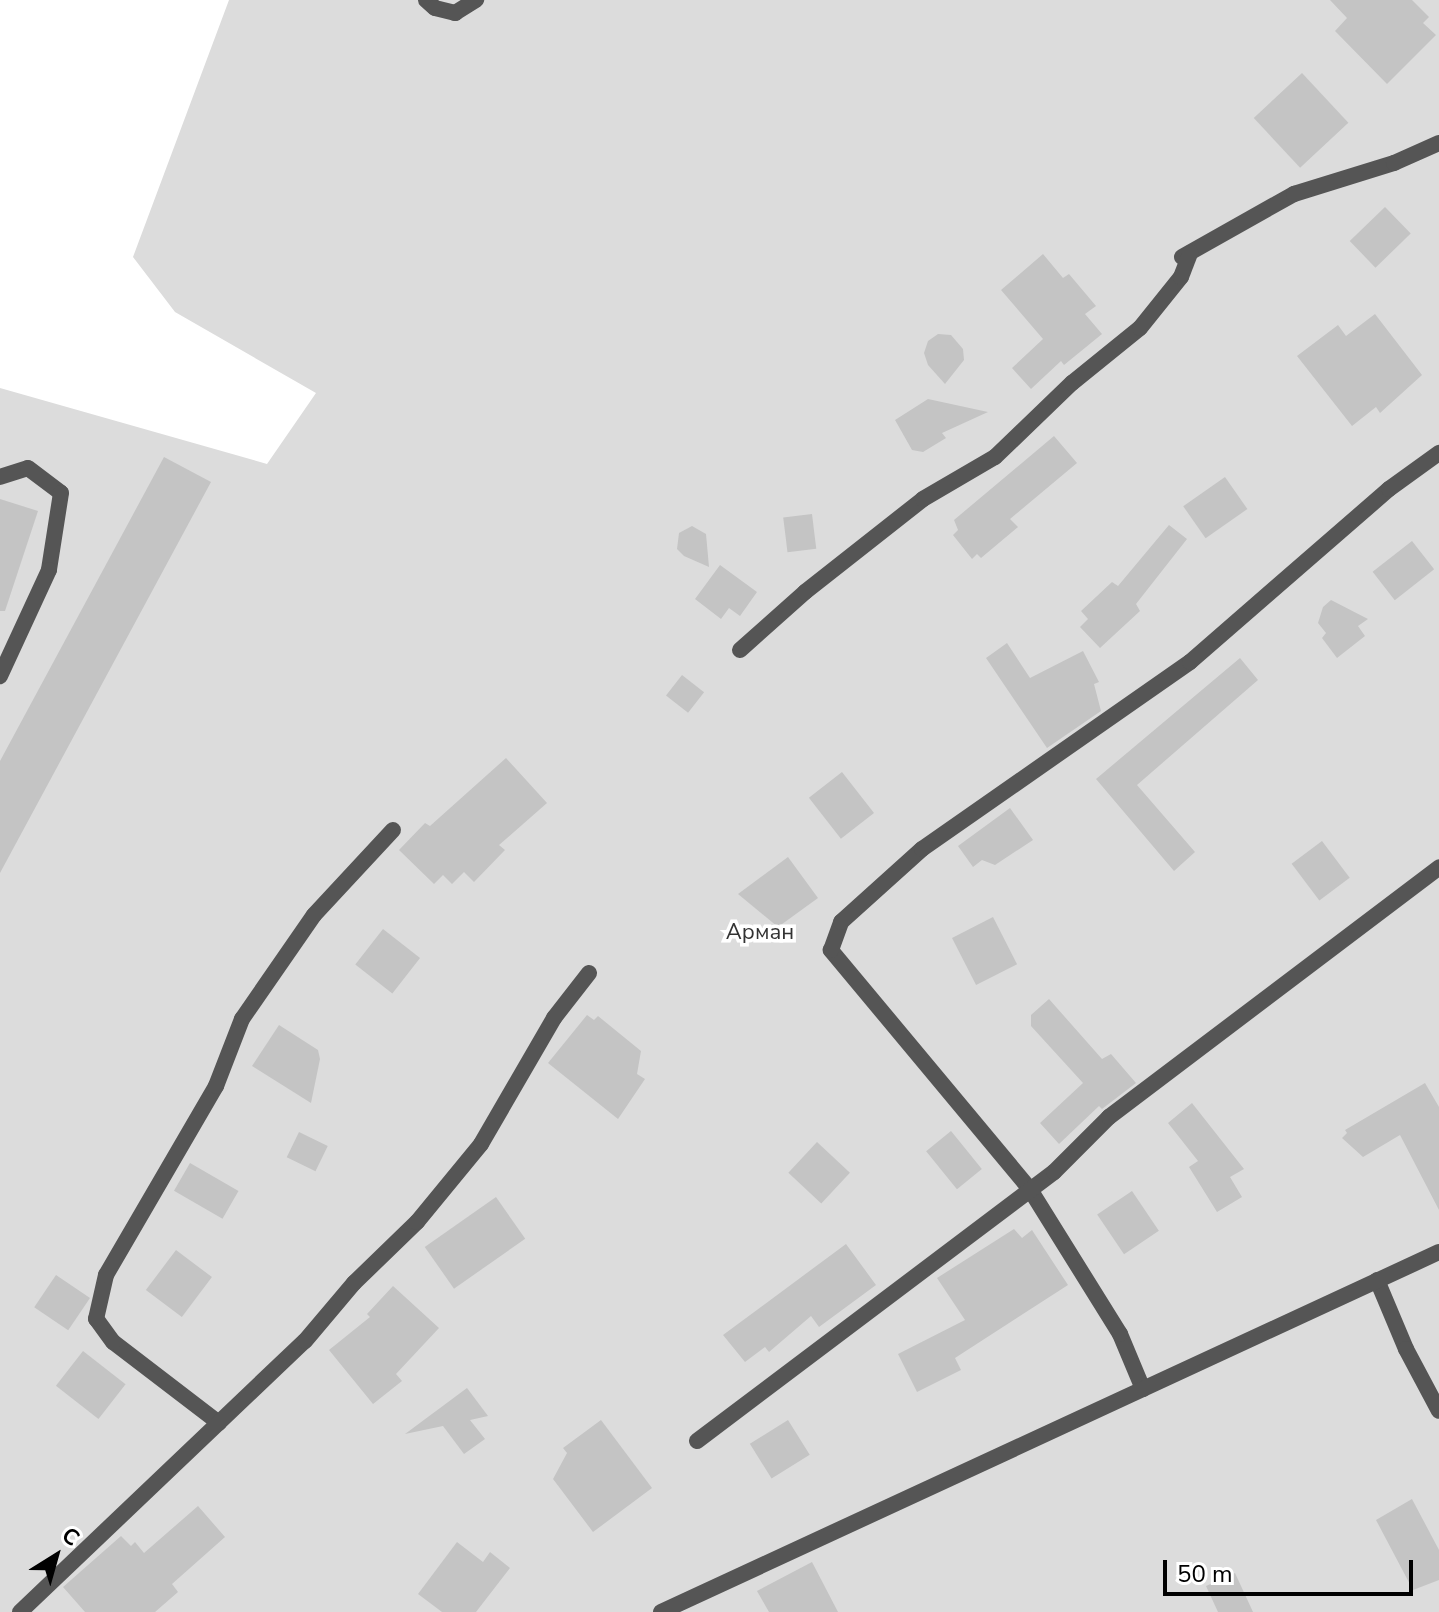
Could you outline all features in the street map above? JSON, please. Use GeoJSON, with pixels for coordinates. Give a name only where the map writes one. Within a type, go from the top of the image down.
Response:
{"type":"FeatureCollection","features":[{"type":"Feature","properties":{"kind":"street"},"geometry":{"type":"LineString","coordinates":[[426,0],[435,8],[455,13],[476,0]]}},
{"type":"Feature","properties":{"kind":"street"},"geometry":{"type":"LineString","coordinates":[[740,650],[805,592],[923,499],[995,457],[1072,383],[1140,328],[1181,277],[1184,256],[1294,194],[1394,163],[1439,143]]}},
{"type":"Feature","properties":{"kind":"street"},"geometry":{"type":"LineString","coordinates":[[1143,1389],[1120,1334],[1029,1188],[831,950],[841,922],[922,849],[1190,662],[1389,489],[1439,453]]}},
{"type":"Feature","properties":{"kind":"street"},"geometry":{"type":"LineString","coordinates":[[0,477],[28,468],[61,493],[49,570],[0,676]]}},
{"type":"Feature","properties":{"kind":"street"},"geometry":{"type":"LineString","coordinates":[[219,1423],[113,1342],[96,1319],[106,1275],[216,1086],[242,1019],[314,915],[393,830]]}},
{"type":"Feature","properties":{"kind":"street"},"geometry":{"type":"LineString","coordinates":[[697,1441],[1054,1172],[1109,1117],[1439,867]]}},
{"type":"Feature","properties":{"kind":"street"},"geometry":{"type":"LineString","coordinates":[[20,1612],[305,1341],[354,1283],[417,1222],[481,1144],[554,1018],[589,973]]}},
{"type":"Feature","properties":{"kind":"street"},"geometry":{"type":"LineString","coordinates":[[661,1612],[1439,1252]]}},
{"type":"Feature","properties":{"kind":"street"},"geometry":{"type":"LineString","coordinates":[[1377,1280],[1406,1349],[1439,1411]]}},
{"type":"Feature","properties":{"kind":"green space","name":"Арман"},"geometry":{"type":"Polygon","coordinates":[[[229,0],[1439,0],[1439,1612],[0,1612],[0,388],[267,464],[316,393],[175,312],[133,257],[229,0]]]}},
{"type":"Feature","properties":{"kind":"building"},"geometry":{"type":"Polygon","coordinates":[[[1330,0],[1412,0],[1429,17],[1423,23],[1436,35],[1387,84],[1335,31],[1347,18],[1330,0]]]}},
{"type":"Feature","properties":{"kind":"building"},"geometry":{"type":"Polygon","coordinates":[[[1302,73],[1348,123],[1300,168],[1254,118],[1302,73]]]}},
{"type":"Feature","properties":{"kind":"building"},"geometry":{"type":"Polygon","coordinates":[[[1385,207],[1411,234],[1375,268],[1350,241],[1385,207]]]}},
{"type":"Feature","properties":{"kind":"building"},"geometry":{"type":"Polygon","coordinates":[[[1043,254],[1063,278],[1069,274],[1096,306],[1085,314],[1102,334],[1064,365],[1061,361],[1031,389],[1012,368],[1043,339],[1001,290],[1043,254]]]}},
{"type":"Feature","properties":{"kind":"building"},"geometry":{"type":"Polygon","coordinates":[[[1375,314],[1422,375],[1380,413],[1376,407],[1352,426],[1297,356],[1338,325],[1346,336],[1375,314]]]}},
{"type":"Feature","properties":{"kind":"building"},"geometry":{"type":"Polygon","coordinates":[[[938,334],[951,335],[963,349],[964,360],[945,384],[928,365],[924,353],[928,341],[938,334]]]}},
{"type":"Feature","properties":{"kind":"building"},"geometry":{"type":"Polygon","coordinates":[[[928,399],[988,412],[942,433],[946,438],[923,452],[912,450],[895,420],[928,399]]]}},
{"type":"Feature","properties":{"kind":"building"},"geometry":{"type":"Polygon","coordinates":[[[1054,436],[1077,463],[1010,519],[1018,527],[981,558],[977,554],[972,559],[953,535],[958,530],[954,520],[1054,436]]]}},
{"type":"Feature","properties":{"kind":"building"},"geometry":{"type":"Polygon","coordinates":[[[164,457],[211,482],[0,873],[0,761],[164,457]]]}},
{"type":"Feature","properties":{"kind":"building"},"geometry":{"type":"Polygon","coordinates":[[[1225,477],[1247,509],[1206,538],[1183,506],[1225,477]]]}},
{"type":"Feature","properties":{"kind":"building"},"geometry":{"type":"Polygon","coordinates":[[[0,499],[38,511],[5,611],[0,611],[0,499]]]}},
{"type":"Feature","properties":{"kind":"building"},"geometry":{"type":"Polygon","coordinates":[[[812,514],[816,549],[787,552],[783,518],[812,514]]]}},
{"type":"Feature","properties":{"kind":"building"},"geometry":{"type":"Polygon","coordinates":[[[1169,525],[1187,539],[1136,604],[1140,611],[1100,648],[1080,627],[1088,619],[1081,611],[1112,582],[1118,586],[1169,525]]]}},
{"type":"Feature","properties":{"kind":"building"},"geometry":{"type":"Polygon","coordinates":[[[692,526],[706,534],[709,567],[684,556],[677,549],[679,533],[692,526]]]}},
{"type":"Feature","properties":{"kind":"building"},"geometry":{"type":"Polygon","coordinates":[[[1412,541],[1434,569],[1395,600],[1373,572],[1412,541]]]}},
{"type":"Feature","properties":{"kind":"building"},"geometry":{"type":"Polygon","coordinates":[[[720,565],[757,592],[740,616],[729,608],[721,619],[695,599],[720,565]]]}},
{"type":"Feature","properties":{"kind":"building"},"geometry":{"type":"Polygon","coordinates":[[[1331,600],[1368,619],[1358,626],[1365,636],[1337,658],[1322,638],[1326,633],[1318,623],[1323,607],[1331,600]]]}},
{"type":"Feature","properties":{"kind":"building"},"geometry":{"type":"Polygon","coordinates":[[[1007,643],[1030,678],[1083,651],[1099,682],[1094,684],[1101,711],[1047,748],[986,658],[1007,643]]]}},
{"type":"Feature","properties":{"kind":"building"},"geometry":{"type":"Polygon","coordinates":[[[1240,658],[1258,680],[1137,785],[1195,852],[1174,871],[1096,779],[1240,658]]]}},
{"type":"Feature","properties":{"kind":"building"},"geometry":{"type":"Polygon","coordinates":[[[682,675],[704,692],[688,713],[666,695],[682,675]]]}},
{"type":"Feature","properties":{"kind":"building"},"geometry":{"type":"Polygon","coordinates":[[[506,758],[547,803],[499,845],[505,850],[474,882],[464,872],[452,884],[443,875],[434,884],[399,850],[425,823],[430,826],[506,758]]]}},
{"type":"Feature","properties":{"kind":"building"},"geometry":{"type":"Polygon","coordinates":[[[842,772],[874,813],[841,839],[809,798],[842,772]]]}},
{"type":"Feature","properties":{"kind":"building"},"geometry":{"type":"Polygon","coordinates":[[[1010,808],[1033,840],[995,865],[982,860],[973,867],[958,846],[1010,808]]]}},
{"type":"Feature","properties":{"kind":"building"},"geometry":{"type":"Polygon","coordinates":[[[1322,841],[1350,878],[1319,901],[1292,864],[1322,841]]]}},
{"type":"Feature","properties":{"kind":"building"},"geometry":{"type":"Polygon","coordinates":[[[788,857],[818,898],[778,927],[738,894],[788,857]]]}},
{"type":"Feature","properties":{"kind":"building"},"geometry":{"type":"Polygon","coordinates":[[[993,917],[1017,964],[976,985],[952,938],[993,917]]]}},
{"type":"Feature","properties":{"kind":"building"},"geometry":{"type":"Polygon","coordinates":[[[383,929],[420,958],[392,993],[355,964],[383,929]]]}},
{"type":"Feature","properties":{"kind":"building"},"geometry":{"type":"Polygon","coordinates":[[[1049,999],[1102,1059],[1111,1054],[1136,1083],[1102,1109],[1099,1106],[1059,1144],[1040,1123],[1083,1083],[1031,1026],[1031,1015],[1049,999]]]}},
{"type":"Feature","properties":{"kind":"building"},"geometry":{"type":"Polygon","coordinates":[[[587,1015],[594,1020],[598,1016],[641,1051],[637,1074],[645,1079],[618,1119],[548,1063],[587,1015]]]}},
{"type":"Feature","properties":{"kind":"building"},"geometry":{"type":"Polygon","coordinates":[[[279,1025],[318,1050],[320,1059],[311,1103],[252,1066],[279,1025]]]}},
{"type":"Feature","properties":{"kind":"building"},"geometry":{"type":"Polygon","coordinates":[[[1425,1083],[1439,1107],[1439,1210],[1400,1135],[1363,1157],[1342,1138],[1347,1133],[1345,1130],[1425,1083]]]}},
{"type":"Feature","properties":{"kind":"building"},"geometry":{"type":"Polygon","coordinates":[[[1192,1103],[1244,1169],[1230,1177],[1242,1197],[1217,1212],[1189,1167],[1198,1161],[1168,1123],[1192,1103]]]}},
{"type":"Feature","properties":{"kind":"building"},"geometry":{"type":"Polygon","coordinates":[[[951,1131],[982,1169],[957,1189],[926,1151],[951,1131]]]}},
{"type":"Feature","properties":{"kind":"building"},"geometry":{"type":"Polygon","coordinates":[[[299,1132],[328,1146],[315,1171],[287,1157],[299,1132]]]}},
{"type":"Feature","properties":{"kind":"building"},"geometry":{"type":"Polygon","coordinates":[[[817,1142],[850,1173],[821,1203],[788,1173],[817,1142]]]}},
{"type":"Feature","properties":{"kind":"building"},"geometry":{"type":"Polygon","coordinates":[[[190,1163],[238,1191],[222,1219],[174,1191],[190,1163]]]}},
{"type":"Feature","properties":{"kind":"building"},"geometry":{"type":"Polygon","coordinates":[[[1132,1191],[1159,1231],[1124,1254],[1097,1214],[1132,1191]]]}},
{"type":"Feature","properties":{"kind":"building"},"geometry":{"type":"Polygon","coordinates":[[[496,1197],[525,1239],[454,1289],[425,1247],[496,1197]]]}},
{"type":"Feature","properties":{"kind":"building"},"geometry":{"type":"Polygon","coordinates":[[[1014,1229],[1022,1238],[1032,1230],[1068,1285],[955,1358],[961,1370],[917,1392],[898,1354],[965,1320],[937,1278],[1014,1229]]]}},
{"type":"Feature","properties":{"kind":"building"},"geometry":{"type":"Polygon","coordinates":[[[846,1244],[876,1285],[819,1327],[811,1316],[769,1352],[765,1347],[745,1362],[723,1335],[846,1244]]]}},
{"type":"Feature","properties":{"kind":"building"},"geometry":{"type":"Polygon","coordinates":[[[176,1250],[212,1277],[182,1317],[146,1290],[176,1250]]]}},
{"type":"Feature","properties":{"kind":"building"},"geometry":{"type":"Polygon","coordinates":[[[56,1275],[90,1298],[68,1330],[34,1307],[56,1275]]]}},
{"type":"Feature","properties":{"kind":"building"},"geometry":{"type":"Polygon","coordinates":[[[393,1286],[439,1328],[396,1374],[402,1381],[373,1404],[329,1350],[370,1317],[367,1314],[393,1286]]]}},
{"type":"Feature","properties":{"kind":"building"},"geometry":{"type":"Polygon","coordinates":[[[83,1351],[126,1384],[98,1419],[56,1386],[83,1351]]]}},
{"type":"Feature","properties":{"kind":"building"},"geometry":{"type":"Polygon","coordinates":[[[467,1388],[488,1416],[470,1420],[485,1439],[464,1454],[443,1426],[405,1434],[467,1388]]]}},
{"type":"Feature","properties":{"kind":"building"},"geometry":{"type":"Polygon","coordinates":[[[601,1420],[652,1488],[593,1532],[553,1479],[567,1453],[563,1448],[601,1420]]]}},
{"type":"Feature","properties":{"kind":"building"},"geometry":{"type":"Polygon","coordinates":[[[788,1420],[810,1455],[772,1479],[750,1444],[788,1420]]]}},
{"type":"Feature","properties":{"kind":"building"},"geometry":{"type":"Polygon","coordinates":[[[1412,1499],[1439,1550],[1439,1580],[1413,1590],[1376,1520],[1412,1499]]]}},
{"type":"Feature","properties":{"kind":"building"},"geometry":{"type":"Polygon","coordinates":[[[198,1506],[225,1537],[172,1584],[178,1592],[155,1612],[85,1612],[63,1587],[121,1536],[131,1546],[135,1542],[144,1553],[198,1506]]]}},
{"type":"Feature","properties":{"kind":"building"},"geometry":{"type":"Polygon","coordinates":[[[457,1542],[483,1562],[490,1552],[510,1568],[476,1612],[442,1612],[418,1594],[457,1542]]]}},
{"type":"Feature","properties":{"kind":"building"},"geometry":{"type":"Polygon","coordinates":[[[812,1562],[838,1612],[769,1612],[757,1591],[812,1562]]]}},
{"type":"Feature","properties":{"kind":"building"},"geometry":{"type":"Polygon","coordinates":[[[1235,1573],[1253,1612],[1218,1612],[1206,1586],[1235,1573]]]}}]}
